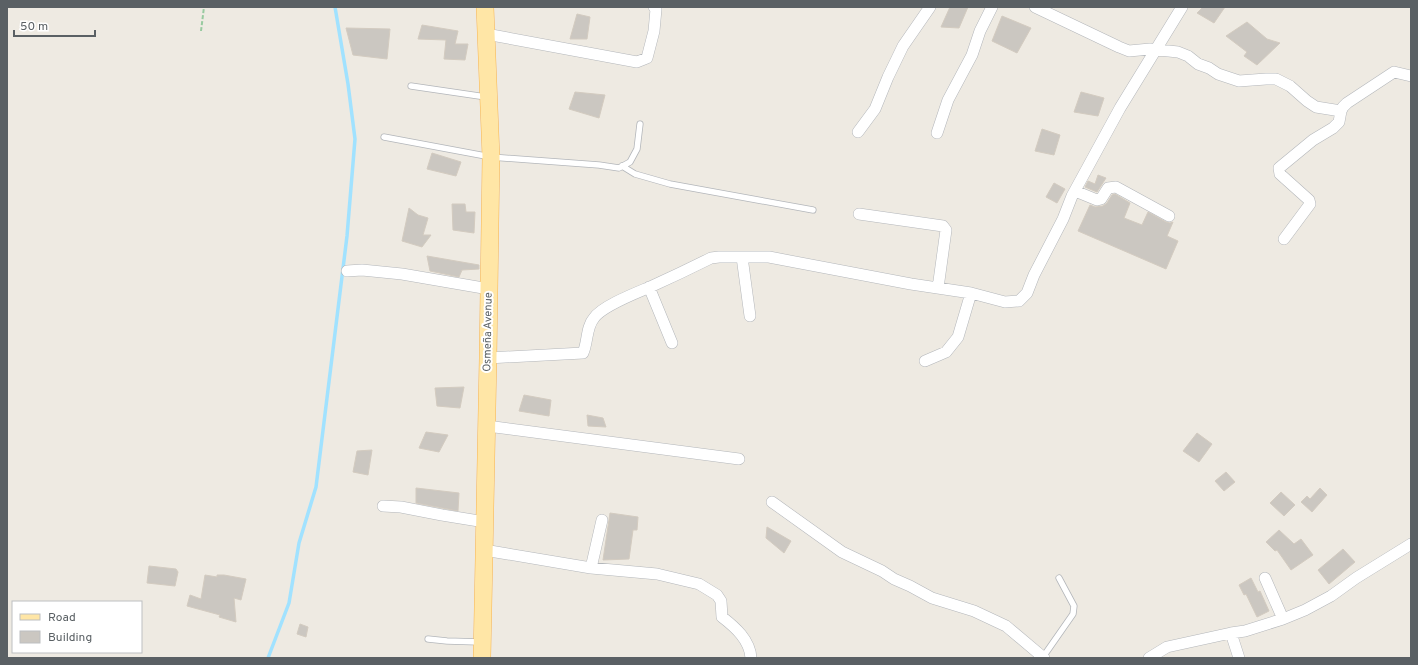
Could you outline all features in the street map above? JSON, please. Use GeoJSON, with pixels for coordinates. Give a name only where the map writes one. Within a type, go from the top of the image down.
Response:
{"type":"FeatureCollection","features":[{"type":"Feature","properties":{"kind":"main road","name":"Osmeña Avenue"},"geometry":{"type":"LineString","coordinates":[[482,650],[491,157],[484,7]]}},
{"type":"Feature","properties":{"kind":"street"},"geometry":{"type":"LineString","coordinates":[[486,34],[637,62],[647,58],[654,31],[656,9],[654,7]]}},
{"type":"Feature","properties":{"kind":"street"},"geometry":{"type":"LineString","coordinates":[[858,132],[875,109],[903,46],[930,7]]}},
{"type":"Feature","properties":{"kind":"street"},"geometry":{"type":"LineString","coordinates":[[937,133],[948,100],[972,55],[980,31],[992,7]]}},
{"type":"Feature","properties":{"kind":"street"},"geometry":{"type":"LineString","coordinates":[[1035,7],[1129,51],[1139,49],[1156,49],[1178,52],[1188,56],[1198,64],[1209,68],[1218,74],[1239,81],[1266,79],[1276,80],[1290,86],[1306,101],[1316,107],[1341,111]]}},
{"type":"Feature","properties":{"kind":"street"},"geometry":{"type":"LineString","coordinates":[[488,358],[583,353],[594,316],[629,295],[711,258],[719,257],[769,257],[911,284],[971,293],[1005,302],[1019,300],[1027,293],[1034,275],[1063,219],[1075,191],[1120,108],[1182,7]]}},
{"type":"Feature","properties":{"kind":"street"},"geometry":{"type":"LineString","coordinates":[[1284,239],[1310,204],[1309,200],[1280,174],[1279,168],[1313,140],[1333,128],[1338,122],[1342,107],[1347,103],[1394,72],[1411,76]]}},
{"type":"Feature","properties":{"kind":"street"},"geometry":{"type":"LineString","coordinates":[[1075,191],[1097,200],[1101,199],[1108,188],[1116,187],[1169,216]]}},
{"type":"Feature","properties":{"kind":"street"},"geometry":{"type":"LineString","coordinates":[[859,214],[943,226],[946,230],[938,288]]}},
{"type":"Feature","properties":{"kind":"street"},"geometry":{"type":"LineString","coordinates":[[742,257],[750,316]]}},
{"type":"Feature","properties":{"kind":"street"},"geometry":{"type":"LineString","coordinates":[[347,271],[362,270],[402,274],[489,289]]}},
{"type":"Feature","properties":{"kind":"street"},"geometry":{"type":"LineString","coordinates":[[649,287],[672,343]]}},
{"type":"Feature","properties":{"kind":"street"},"geometry":{"type":"LineString","coordinates":[[925,361],[946,352],[958,338],[971,293]]}},
{"type":"Feature","properties":{"kind":"street"},"geometry":{"type":"LineString","coordinates":[[487,426],[739,459]]}},
{"type":"Feature","properties":{"kind":"street"},"geometry":{"type":"LineString","coordinates":[[772,502],[842,552],[882,571],[894,579],[932,598],[974,611],[1006,626],[1044,657]]}},
{"type":"Feature","properties":{"kind":"street"},"geometry":{"type":"LineString","coordinates":[[382,506],[401,507],[442,516],[485,522]]}},
{"type":"Feature","properties":{"kind":"street"},"geometry":{"type":"LineString","coordinates":[[592,568],[602,520]]}},
{"type":"Feature","properties":{"kind":"street"},"geometry":{"type":"LineString","coordinates":[[1149,658],[1167,648],[1245,631],[1284,619],[1306,610],[1411,544]]}},
{"type":"Feature","properties":{"kind":"street"},"geometry":{"type":"LineString","coordinates":[[484,550],[592,568],[658,574],[699,584],[717,595],[721,601],[722,617],[733,625],[749,646],[751,658]]}},
{"type":"Feature","properties":{"kind":"street"},"geometry":{"type":"LineString","coordinates":[[1264,578],[1284,619]]}},
{"type":"Feature","properties":{"kind":"street"},"geometry":{"type":"LineString","coordinates":[[1231,633],[1239,658]]}},
{"type":"Feature","properties":{"kind":"lane"},"geometry":{"type":"LineString","coordinates":[[411,86],[488,97]]}},
{"type":"Feature","properties":{"kind":"lane"},"geometry":{"type":"LineString","coordinates":[[384,138],[491,157],[599,165],[619,168],[630,162],[637,149],[640,124]]}},
{"type":"Feature","properties":{"kind":"lane"},"geometry":{"type":"LineString","coordinates":[[622,166],[635,174],[670,184],[813,210]]}},
{"type":"Feature","properties":{"kind":"lane"},"geometry":{"type":"LineString","coordinates":[[1044,657],[1073,614],[1074,606],[1059,578]]}},
{"type":"Feature","properties":{"kind":"lane"},"geometry":{"type":"LineString","coordinates":[[428,639],[447,641],[482,650]]}},
{"type":"Feature","properties":{"kind":"path"},"geometry":{"type":"LineString","coordinates":[[201,31],[204,7]]}},
{"type":"Feature","properties":{"kind":"building"},"geometry":{"type":"Polygon","coordinates":[[[950,7],[968,7],[959,28],[941,27],[950,7]]]}},
{"type":"Feature","properties":{"kind":"building"},"geometry":{"type":"Polygon","coordinates":[[[1203,7],[1225,7],[1214,23],[1197,13],[1203,7]]]}},
{"type":"Feature","properties":{"kind":"building"},"geometry":{"type":"Polygon","coordinates":[[[577,14],[590,17],[587,39],[570,39],[577,14]]]}},
{"type":"Feature","properties":{"kind":"building"},"geometry":{"type":"Polygon","coordinates":[[[1002,16],[1031,28],[1017,53],[992,41],[1002,16]]]}},
{"type":"Feature","properties":{"kind":"building"},"geometry":{"type":"Polygon","coordinates":[[[1247,22],[1267,39],[1280,43],[1257,65],[1244,56],[1247,52],[1226,36],[1247,22]]]}},
{"type":"Feature","properties":{"kind":"building"},"geometry":{"type":"Polygon","coordinates":[[[422,25],[458,31],[455,44],[468,44],[465,60],[444,59],[446,40],[418,39],[422,25]]]}},
{"type":"Feature","properties":{"kind":"building"},"geometry":{"type":"Polygon","coordinates":[[[346,28],[390,29],[387,59],[353,55],[346,28]]]}},
{"type":"Feature","properties":{"kind":"building"},"geometry":{"type":"Polygon","coordinates":[[[575,92],[605,95],[599,118],[569,109],[575,92]]]}},
{"type":"Feature","properties":{"kind":"building"},"geometry":{"type":"Polygon","coordinates":[[[1081,92],[1104,98],[1098,116],[1074,112],[1081,92]]]}},
{"type":"Feature","properties":{"kind":"building"},"geometry":{"type":"Polygon","coordinates":[[[1042,129],[1060,135],[1054,155],[1035,151],[1042,129]]]}},
{"type":"Feature","properties":{"kind":"building"},"geometry":{"type":"Polygon","coordinates":[[[432,153],[461,162],[456,176],[427,169],[432,153]]]}},
{"type":"Feature","properties":{"kind":"building"},"geometry":{"type":"Polygon","coordinates":[[[1098,175],[1106,178],[1097,192],[1085,187],[1088,181],[1095,184],[1098,175]]]}},
{"type":"Feature","properties":{"kind":"building"},"geometry":{"type":"Polygon","coordinates":[[[1054,183],[1065,189],[1057,203],[1046,197],[1054,183]]]}},
{"type":"Feature","properties":{"kind":"building"},"geometry":{"type":"Polygon","coordinates":[[[1115,194],[1130,203],[1124,218],[1142,225],[1148,212],[1166,222],[1173,222],[1167,236],[1178,241],[1166,269],[1078,231],[1090,205],[1095,207],[1103,206],[1112,195],[1115,194]]]}},
{"type":"Feature","properties":{"kind":"building"},"geometry":{"type":"Polygon","coordinates":[[[452,204],[465,204],[466,212],[475,212],[474,233],[453,230],[452,204]]]}},
{"type":"Feature","properties":{"kind":"building"},"geometry":{"type":"Polygon","coordinates":[[[409,208],[418,215],[428,218],[423,235],[431,235],[422,247],[402,241],[409,208]]]}},
{"type":"Feature","properties":{"kind":"building"},"geometry":{"type":"Polygon","coordinates":[[[427,256],[479,265],[479,269],[462,270],[459,277],[430,271],[427,256]]]}},
{"type":"Feature","properties":{"kind":"building"},"geometry":{"type":"Polygon","coordinates":[[[464,387],[460,408],[437,406],[435,388],[464,387]]]}},
{"type":"Feature","properties":{"kind":"building"},"geometry":{"type":"Polygon","coordinates":[[[524,395],[551,400],[549,416],[519,411],[524,395]]]}},
{"type":"Feature","properties":{"kind":"building"},"geometry":{"type":"Polygon","coordinates":[[[587,415],[603,418],[606,427],[588,426],[587,415]]]}},
{"type":"Feature","properties":{"kind":"building"},"geometry":{"type":"Polygon","coordinates":[[[426,432],[448,435],[439,452],[419,448],[426,432]]]}},
{"type":"Feature","properties":{"kind":"building"},"geometry":{"type":"Polygon","coordinates":[[[1197,433],[1212,444],[1199,462],[1183,451],[1197,433]]]}},
{"type":"Feature","properties":{"kind":"building"},"geometry":{"type":"Polygon","coordinates":[[[372,450],[368,475],[353,472],[357,451],[372,450]]]}},
{"type":"Feature","properties":{"kind":"building"},"geometry":{"type":"Polygon","coordinates":[[[1226,472],[1235,482],[1224,491],[1215,481],[1226,472]]]}},
{"type":"Feature","properties":{"kind":"building"},"geometry":{"type":"Polygon","coordinates":[[[416,488],[459,493],[458,511],[416,503],[416,488]]]}},
{"type":"Feature","properties":{"kind":"building"},"geometry":{"type":"Polygon","coordinates":[[[1320,488],[1327,495],[1312,512],[1301,502],[1307,496],[1310,499],[1320,488]]]}},
{"type":"Feature","properties":{"kind":"building"},"geometry":{"type":"Polygon","coordinates":[[[1281,492],[1295,505],[1284,516],[1270,503],[1281,492]]]}},
{"type":"Feature","properties":{"kind":"building"},"geometry":{"type":"Polygon","coordinates":[[[610,513],[638,517],[637,530],[633,530],[629,559],[603,560],[610,513]]]}},
{"type":"Feature","properties":{"kind":"building"},"geometry":{"type":"Polygon","coordinates":[[[767,527],[791,541],[784,553],[766,538],[767,527]]]}},
{"type":"Feature","properties":{"kind":"building"},"geometry":{"type":"Polygon","coordinates":[[[1279,530],[1294,544],[1301,539],[1313,555],[1291,570],[1277,550],[1275,551],[1266,542],[1279,530]]]}},
{"type":"Feature","properties":{"kind":"building"},"geometry":{"type":"Polygon","coordinates":[[[1343,549],[1355,562],[1329,584],[1318,570],[1343,549]]]}},
{"type":"Feature","properties":{"kind":"building"},"geometry":{"type":"Polygon","coordinates":[[[149,566],[176,569],[178,572],[175,586],[147,583],[149,566]]]}},
{"type":"Feature","properties":{"kind":"building"},"geometry":{"type":"Polygon","coordinates":[[[205,575],[217,577],[217,575],[224,575],[246,579],[241,600],[234,598],[236,622],[219,617],[220,615],[187,606],[190,595],[201,599],[205,575]]]}},
{"type":"Feature","properties":{"kind":"building"},"geometry":{"type":"Polygon","coordinates":[[[1251,578],[1258,592],[1260,591],[1269,611],[1257,617],[1246,594],[1244,595],[1239,585],[1251,578]]]}},
{"type":"Feature","properties":{"kind":"building"},"geometry":{"type":"Polygon","coordinates":[[[300,624],[308,627],[306,637],[297,634],[300,624]]]}},
{"type":"Feature","properties":{"kind":"waterway"},"geometry":{"type":"LineString","coordinates":[[268,658],[289,603],[299,543],[316,487],[347,236],[355,139],[348,84],[335,7]]}}]}
